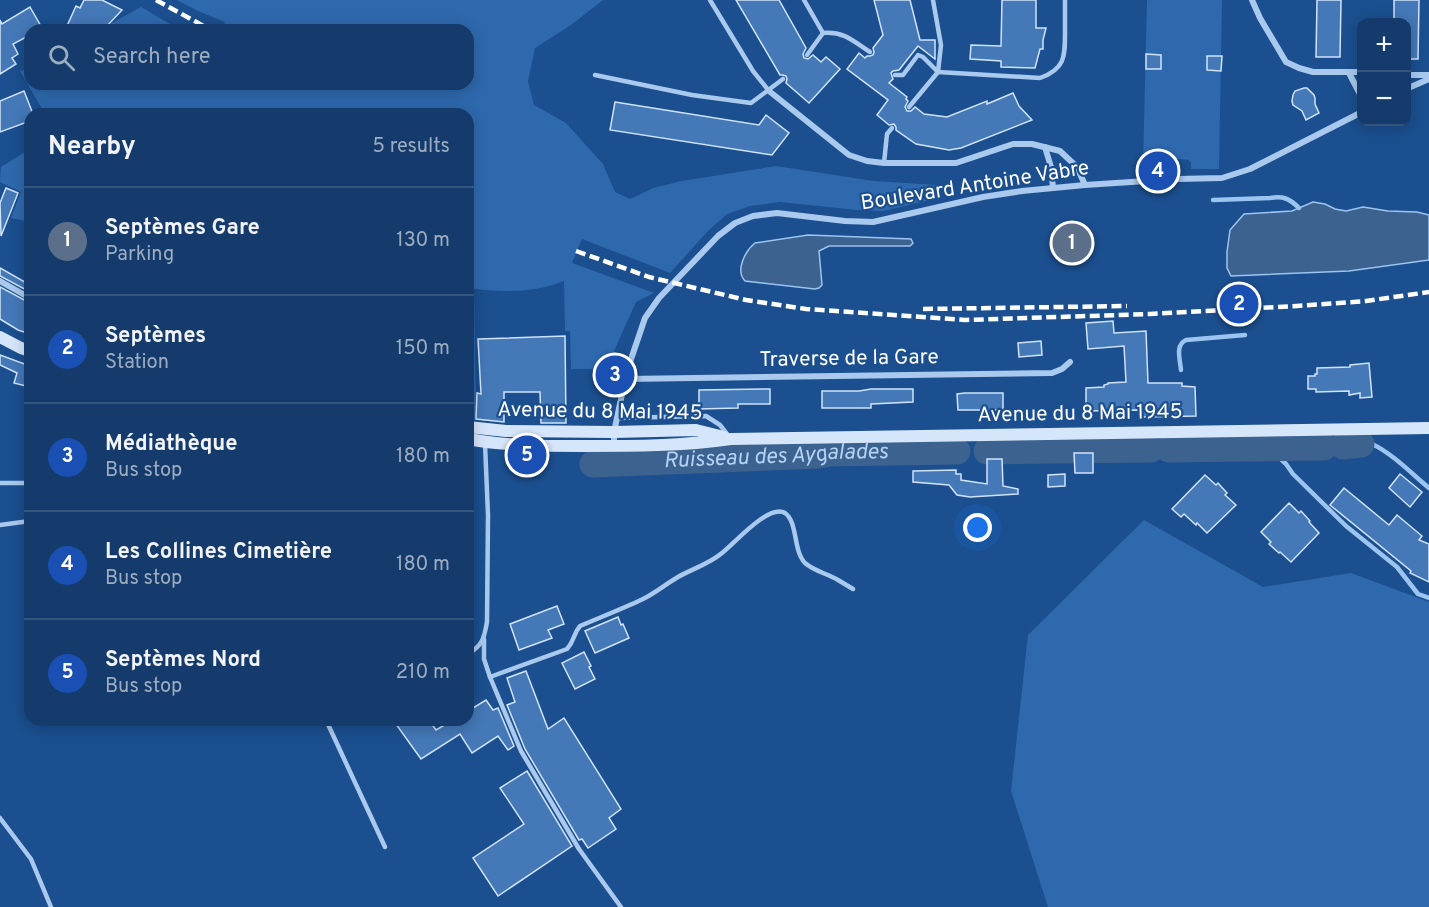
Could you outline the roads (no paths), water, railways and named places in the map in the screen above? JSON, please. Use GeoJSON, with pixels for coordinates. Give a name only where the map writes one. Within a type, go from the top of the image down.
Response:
{"type":"FeatureCollection","features":[{"type":"Feature","properties":{"kind":"main road"},"geometry":{"type":"LineString","coordinates":[[0,337],[24,349]]}},
{"type":"Feature","properties":{"kind":"main road","name":"Avenue du 8 Mai 1945"},"geometry":{"type":"LineString","coordinates":[[474,430],[485,436],[531,446],[614,446],[697,444],[731,439],[1429,428]]}},
{"type":"Feature","properties":{"kind":"main road","name":"Avenue du 8 Mai 1945"},"geometry":{"type":"LineString","coordinates":[[474,438],[506,431],[696,430],[731,439]]}},
{"type":"Feature","properties":{"kind":"street"},"geometry":{"type":"LineString","coordinates":[[1252,0],[1286,62],[1299,69],[1313,72],[1357,72]]}},
{"type":"Feature","properties":{"kind":"street"},"geometry":{"type":"LineString","coordinates":[[1349,73],[1357,88]]}},
{"type":"Feature","properties":{"kind":"street"},"geometry":{"type":"LineString","coordinates":[[1411,75],[1429,77]]}},
{"type":"Feature","properties":{"kind":"street"},"geometry":{"type":"LineString","coordinates":[[1411,87],[1429,77]]}},
{"type":"Feature","properties":{"kind":"street"},"geometry":{"type":"LineString","coordinates":[[769,91],[849,155],[867,161],[956,163],[1013,144],[1032,144],[1060,151],[1077,168],[1085,184]]}},
{"type":"Feature","properties":{"kind":"street","name":"Boulevard Antoine Vabre"},"geometry":{"type":"LineString","coordinates":[[614,446],[614,432],[626,379],[645,318],[659,298],[718,236],[735,223],[753,216],[777,213],[873,222],[983,197],[1053,188],[1085,184],[1222,178],[1250,170],[1357,115]]}},
{"type":"Feature","properties":{"kind":"street"},"geometry":{"type":"LineString","coordinates":[[1045,147],[1051,167],[1053,188]]}},
{"type":"Feature","properties":{"kind":"street"},"geometry":{"type":"LineString","coordinates":[[0,281],[24,295]]}},
{"type":"Feature","properties":{"kind":"street","name":"Traverse de la Gare"},"geometry":{"type":"LineString","coordinates":[[626,379],[1052,373],[1062,369],[1070,362]]}},
{"type":"Feature","properties":{"kind":"lane"},"geometry":{"type":"LineString","coordinates":[[710,0],[753,71],[769,91]]}},
{"type":"Feature","properties":{"kind":"lane"},"geometry":{"type":"LineString","coordinates":[[804,0],[823,33]]}},
{"type":"Feature","properties":{"kind":"lane"},"geometry":{"type":"LineString","coordinates":[[909,107],[938,72],[940,45],[933,0]]}},
{"type":"Feature","properties":{"kind":"lane"},"geometry":{"type":"LineString","coordinates":[[896,75],[903,75],[918,55],[938,72],[1040,78],[1052,74],[1059,67],[1065,55],[1065,0]]}},
{"type":"Feature","properties":{"kind":"lane"},"geometry":{"type":"LineString","coordinates":[[807,55],[823,33],[834,32],[847,36],[870,52]]}},
{"type":"Feature","properties":{"kind":"lane"},"geometry":{"type":"LineString","coordinates":[[596,75],[692,95],[752,103],[783,79]]}},
{"type":"Feature","properties":{"kind":"lane"},"geometry":{"type":"LineString","coordinates":[[884,163],[887,134],[892,128]]}},
{"type":"Feature","properties":{"kind":"lane"},"geometry":{"type":"LineString","coordinates":[[617,418],[706,416],[720,425],[731,439]]}},
{"type":"Feature","properties":{"kind":"lane"},"geometry":{"type":"LineString","coordinates":[[485,436],[488,515],[487,622],[484,659],[521,751],[579,849],[621,907]]}},
{"type":"Feature","properties":{"kind":"lane"},"geometry":{"type":"LineString","coordinates":[[0,483],[24,483]]}},
{"type":"Feature","properties":{"kind":"lane"},"geometry":{"type":"LineString","coordinates":[[490,677],[567,649],[574,642],[575,632],[580,626],[644,598],[677,577],[712,560],[724,552],[752,525],[772,512],[785,513],[790,520],[796,545],[804,562],[854,590]]}},
{"type":"Feature","properties":{"kind":"lane"},"geometry":{"type":"LineString","coordinates":[[0,525],[24,522]]}},
{"type":"Feature","properties":{"kind":"lane"},"geometry":{"type":"LineString","coordinates":[[474,651],[484,639]]}},
{"type":"Feature","properties":{"kind":"lane"},"geometry":{"type":"LineString","coordinates":[[329,726],[385,847]]}},
{"type":"Feature","properties":{"kind":"lane"},"geometry":{"type":"LineString","coordinates":[[0,818],[31,859],[51,907]]}},
{"type":"Feature","properties":{"kind":"waterway"},"geometry":{"type":"LineString","coordinates":[[1213,200],[1275,197],[1289,200],[1299,208]]}},
{"type":"Feature","properties":{"kind":"waterway"},"geometry":{"type":"LineString","coordinates":[[1181,370],[1179,349],[1186,340],[1245,335]]}},
{"type":"Feature","properties":{"kind":"waterway","name":"Ruisseau des Aygalades"},"geometry":{"type":"LineString","coordinates":[[1343,446],[1361,444]]}},
{"type":"Feature","properties":{"kind":"waterway"},"geometry":{"type":"LineString","coordinates":[[1372,444],[1395,458],[1429,488]]}},
{"type":"Feature","properties":{"kind":"waterway"},"geometry":{"type":"LineString","coordinates":[[1268,447],[1346,526],[1397,567],[1418,594],[1429,598]]}},
{"type":"Feature","properties":{"kind":"waterway","name":"Ruisseau des Aygalades"},"geometry":{"type":"LineString","coordinates":[[1169,449],[1324,447]]}},
{"type":"Feature","properties":{"kind":"waterway","name":"Ruisseau des Aygalades"},"geometry":{"type":"LineString","coordinates":[[1063,450],[1151,449]]}},
{"type":"Feature","properties":{"kind":"waterway","name":"Ruisseau des Aygalades"},"geometry":{"type":"LineString","coordinates":[[987,451],[1058,450]]}},
{"type":"Feature","properties":{"kind":"waterway","name":"Ruisseau des Aygalades"},"geometry":{"type":"LineString","coordinates":[[593,464],[828,453],[957,451]]}},
{"type":"Feature","properties":{"kind":"railway"},"geometry":{"type":"LineString","coordinates":[[156,0],[200,24]]}},
{"type":"Feature","properties":{"kind":"railway"},"geometry":{"type":"LineString","coordinates":[[576,251],[649,277],[746,300],[806,309],[965,320],[1297,306],[1366,301],[1429,292]]}},
{"type":"Feature","properties":{"kind":"railway"},"geometry":{"type":"LineString","coordinates":[[923,309],[1127,306]]}},
{"type":"Feature","properties":{"kind":"place","name":"Les Collines Cimetière"},"geometry":{"type":"Point","coordinates":[1158,171]}},
{"type":"Feature","properties":{"kind":"place","name":"Septèmes Gare"},"geometry":{"type":"Point","coordinates":[1072,243]}},
{"type":"Feature","properties":{"kind":"place","name":"Septèmes"},"geometry":{"type":"Point","coordinates":[1239,304]}},
{"type":"Feature","properties":{"kind":"place","name":"Médiathèque"},"geometry":{"type":"Point","coordinates":[615,375]}},
{"type":"Feature","properties":{"kind":"place","name":"Septèmes Nord"},"geometry":{"type":"Point","coordinates":[527,455]}}]}
